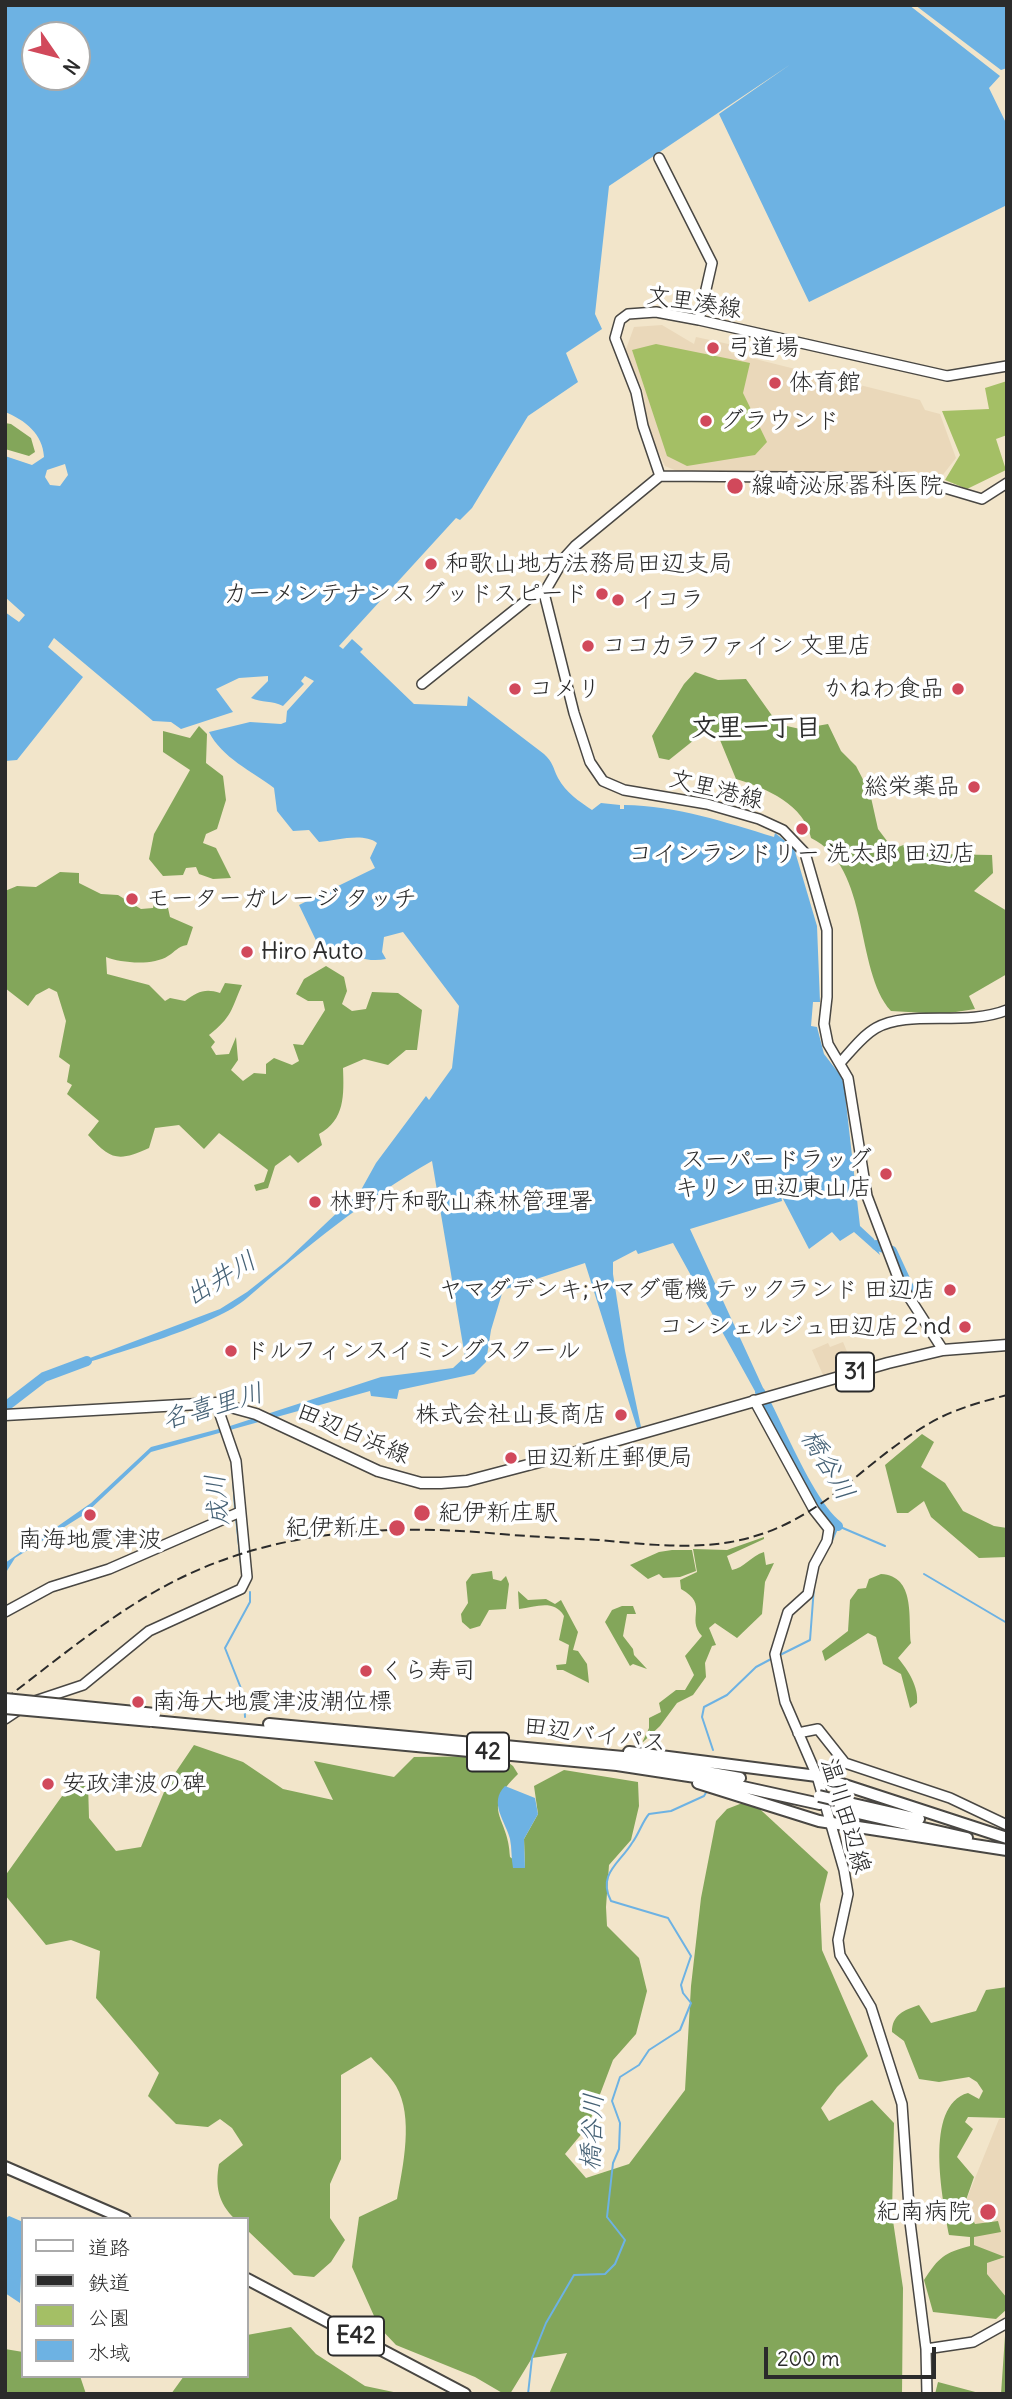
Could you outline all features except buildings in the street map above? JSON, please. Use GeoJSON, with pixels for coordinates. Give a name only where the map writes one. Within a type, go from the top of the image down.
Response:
{"type":"FeatureCollection","features":[{"type":"Feature","properties":{"kind":"highway","name":"田辺バイパス"},"geometry":{"type":"LineString","coordinates":[[5,1699],[154,1718],[617,1765],[820,1800]]}},
{"type":"Feature","properties":{"kind":"highway","name":"田辺バイパス"},"geometry":{"type":"LineString","coordinates":[[5,1708],[558,1751],[702,1771],[1007,1849]]}},
{"type":"Feature","properties":{"kind":"highway"},"geometry":{"type":"LineString","coordinates":[[558,1751],[624,1751],[817,1776],[1007,1839]]}},
{"type":"Feature","properties":{"kind":"highway"},"geometry":{"type":"LineString","coordinates":[[617,1765],[695,1782],[807,1818],[1007,1849]]}},
{"type":"Feature","properties":{"kind":"highway","name":"田辺バイパス"},"geometry":{"type":"LineString","coordinates":[[836,1804],[1007,1839]]}},
{"type":"Feature","properties":{"kind":"highway"},"geometry":{"type":"LineString","coordinates":[[5,2167],[120,2217]]}},
{"type":"Feature","properties":{"kind":"highway","name":"E42"},"geometry":{"type":"LineString","coordinates":[[248,2280],[465,2394]]}},
{"type":"Feature","properties":{"kind":"main road"},"geometry":{"type":"LineString","coordinates":[[659,158],[712,263],[699,320]]}},
{"type":"Feature","properties":{"kind":"main road","name":"文里湊線"},"geometry":{"type":"LineString","coordinates":[[660,476],[643,426],[636,391],[620,355],[616,329],[620,320],[638,312],[699,320],[947,376],[1007,366]]}},
{"type":"Feature","properties":{"kind":"main road"},"geometry":{"type":"LineString","coordinates":[[422,684],[533,595],[544,593],[565,557],[575,546],[660,476],[911,478],[982,499],[1007,483]]}},
{"type":"Feature","properties":{"kind":"main road","name":"文里港線"},"geometry":{"type":"LineString","coordinates":[[544,593],[552,634],[574,713],[590,762],[603,781],[624,790],[708,804],[760,819],[783,830],[805,853],[812,869],[827,930],[827,997],[824,1024],[828,1044],[850,1085],[867,1196],[900,1283],[943,1350]]}},
{"type":"Feature","properties":{"kind":"main road"},"geometry":{"type":"LineString","coordinates":[[840,1063],[864,1037],[876,1028],[894,1021],[968,1020],[1007,1010]]}},
{"type":"Feature","properties":{"kind":"main road","name":"田辺白浜線"},"geometry":{"type":"LineString","coordinates":[[5,1415],[216,1403],[256,1414],[378,1471],[421,1483],[441,1483],[489,1475],[943,1350],[1007,1345]]}},
{"type":"Feature","properties":{"kind":"main road","name":"温川田辺線"},"geometry":{"type":"LineString","coordinates":[[760,1399],[814,1510],[829,1529],[814,1565],[808,1594],[788,1612],[775,1657],[785,1702],[817,1776],[848,1894],[838,1940],[840,1955],[872,2007],[902,2104],[910,2222],[926,2350],[927,2394]]}},
{"type":"Feature","properties":{"kind":"main road"},"geometry":{"type":"LineString","coordinates":[[5,1718],[39,1698],[82,1685],[149,1630],[240,1589],[247,1577],[236,1461],[216,1403]]}},
{"type":"Feature","properties":{"kind":"main road"},"geometry":{"type":"LineString","coordinates":[[5,1612],[51,1587],[109,1569],[240,1512]]}},
{"type":"Feature","properties":{"kind":"main road"},"geometry":{"type":"LineString","coordinates":[[798,1733],[818,1728],[845,1763],[950,1798],[1007,1825]]}},
{"type":"Feature","properties":{"kind":"main road"},"geometry":{"type":"LineString","coordinates":[[926,2350],[973,2342],[1007,2323]]}},
{"type":"Feature","properties":{"kind":"shaded area"},"geometry":{"type":"Polygon","coordinates":[[[662,325],[694,344],[696,337],[733,345],[731,353],[920,400],[925,410],[940,414],[956,458],[938,481],[912,474],[770,471],[684,474],[665,466],[648,430],[643,391],[625,352],[634,327],[662,325]]]}},
{"type":"Feature","properties":{"kind":"shaded area"},"geometry":{"type":"Polygon","coordinates":[[[843,1342],[854,1368],[823,1375],[812,1350],[828,1343],[830,1347],[843,1342]]]}},
{"type":"Feature","properties":{"kind":"shaded area","name":"紀南病院"},"geometry":{"type":"Polygon","coordinates":[[[1007,2118],[1007,2298],[987,2274],[987,2263],[1003,2258],[974,2246],[974,2237],[998,2221],[975,2224],[965,2203],[999,2119],[1007,2118]]]}},
{"type":"Feature","properties":{"kind":"green space","name":"グラウンド"},"geometry":{"type":"Polygon","coordinates":[[[656,344],[750,363],[743,393],[767,442],[755,455],[687,466],[667,456],[632,350],[656,344]]]}},
{"type":"Feature","properties":{"kind":"green space"},"geometry":{"type":"Polygon","coordinates":[[[1007,381],[1007,435],[996,439],[1006,470],[967,489],[945,480],[960,455],[942,411],[989,409],[985,388],[1007,381]]]}},
{"type":"Feature","properties":{"kind":"green space"},"geometry":{"type":"Polygon","coordinates":[[[5,423],[11,424],[31,438],[35,452],[29,456],[5,449],[5,423]]]}},
{"type":"Feature","properties":{"kind":"green space"},"geometry":{"type":"Polygon","coordinates":[[[695,672],[718,680],[746,679],[778,724],[800,729],[828,724],[841,751],[856,766],[870,793],[878,829],[893,849],[906,844],[934,854],[992,855],[993,873],[974,891],[1007,911],[1007,974],[969,996],[975,1009],[943,1014],[891,1011],[879,993],[871,971],[860,920],[844,872],[830,852],[811,838],[807,826],[793,807],[760,787],[736,779],[720,740],[704,732],[669,760],[659,758],[652,736],[684,684],[695,672]]]}},
{"type":"Feature","properties":{"kind":"green space"},"geometry":{"type":"Polygon","coordinates":[[[199,726],[207,734],[206,763],[223,776],[226,800],[217,829],[206,834],[203,843],[216,848],[231,878],[213,879],[199,874],[196,867],[186,868],[183,875],[163,876],[149,859],[154,834],[190,770],[163,752],[163,731],[190,738],[199,726]]]}},
{"type":"Feature","properties":{"kind":"green space"},"geometry":{"type":"Polygon","coordinates":[[[60,872],[79,873],[79,883],[101,894],[118,895],[141,909],[153,908],[155,898],[168,908],[170,917],[193,927],[187,945],[162,959],[137,962],[106,957],[107,974],[149,985],[165,1001],[170,998],[185,1001],[205,991],[220,993],[225,983],[242,985],[227,1018],[209,1035],[215,1042],[211,1047],[216,1055],[229,1054],[236,1037],[238,1060],[231,1070],[243,1081],[254,1073],[266,1074],[266,1064],[274,1058],[292,1065],[299,1061],[293,1044],[303,1045],[325,1010],[323,1001],[308,1001],[296,994],[304,979],[326,966],[344,977],[347,991],[342,1004],[352,1011],[366,1009],[372,992],[398,993],[422,1010],[417,1050],[406,1050],[388,1065],[364,1059],[343,1068],[341,1106],[334,1122],[319,1134],[322,1145],[298,1163],[290,1155],[275,1166],[268,1188],[256,1191],[254,1185],[264,1182],[268,1170],[219,1133],[204,1149],[179,1125],[155,1128],[149,1148],[122,1157],[109,1154],[88,1135],[99,1121],[67,1094],[72,1085],[67,1082],[70,1065],[59,1057],[66,1021],[57,992],[49,988],[36,995],[28,1006],[5,988],[5,891],[17,886],[36,887],[60,872]]]}},
{"type":"Feature","properties":{"kind":"green space"},"geometry":{"type":"Polygon","coordinates":[[[922,1434],[934,1442],[921,1467],[945,1483],[963,1511],[994,1526],[1007,1528],[1007,1557],[979,1558],[931,1517],[924,1501],[908,1513],[897,1513],[885,1465],[922,1434]]]}},
{"type":"Feature","properties":{"kind":"green space"},"geometry":{"type":"Polygon","coordinates":[[[764,1537],[727,1556],[732,1570],[764,1552],[766,1565],[774,1563],[765,1582],[762,1614],[737,1638],[715,1623],[709,1628],[716,1645],[712,1646],[705,1663],[706,1677],[693,1695],[677,1703],[660,1726],[642,1743],[649,1728],[649,1718],[661,1712],[659,1703],[676,1690],[685,1690],[694,1675],[685,1656],[702,1636],[697,1629],[696,1606],[690,1595],[681,1589],[680,1580],[697,1572],[693,1549],[727,1550],[764,1537]]]}},
{"type":"Feature","properties":{"kind":"green space"},"geometry":{"type":"Polygon","coordinates":[[[692,1550],[696,1571],[680,1577],[663,1578],[659,1574],[648,1579],[630,1565],[659,1552],[692,1550]]]}},
{"type":"Feature","properties":{"kind":"green space"},"geometry":{"type":"Polygon","coordinates":[[[492,1571],[493,1579],[501,1581],[506,1576],[509,1584],[506,1609],[489,1610],[480,1626],[470,1629],[462,1622],[461,1614],[468,1603],[466,1582],[472,1574],[492,1571]]]}},
{"type":"Feature","properties":{"kind":"green space"},"geometry":{"type":"Polygon","coordinates":[[[881,1574],[900,1582],[908,1600],[911,1643],[898,1658],[915,1685],[917,1703],[910,1708],[901,1674],[883,1664],[876,1637],[868,1633],[825,1661],[822,1651],[848,1631],[850,1600],[858,1589],[866,1588],[869,1579],[881,1574]]]}},
{"type":"Feature","properties":{"kind":"green space"},"geometry":{"type":"Polygon","coordinates":[[[518,1591],[528,1600],[546,1599],[555,1604],[561,1600],[578,1632],[573,1650],[578,1651],[587,1664],[589,1683],[563,1670],[557,1670],[556,1665],[566,1664],[569,1645],[559,1640],[564,1616],[550,1606],[519,1609],[518,1591]]]}},
{"type":"Feature","properties":{"kind":"green space"},"geometry":{"type":"Polygon","coordinates":[[[633,1606],[636,1614],[627,1614],[623,1636],[633,1649],[634,1655],[647,1669],[633,1664],[630,1666],[605,1622],[612,1610],[633,1606]]]}},
{"type":"Feature","properties":{"kind":"green space"},"geometry":{"type":"Polygon","coordinates":[[[194,1745],[243,1762],[283,1789],[333,1800],[314,1761],[394,1777],[414,1757],[500,1756],[513,1766],[518,1774],[506,1787],[498,1806],[510,1857],[525,1868],[524,1839],[538,1814],[534,1786],[564,1770],[638,1782],[639,1806],[631,1840],[609,1865],[606,1907],[607,1926],[639,1958],[647,1991],[636,2034],[613,2060],[588,2126],[565,2154],[586,2178],[629,2164],[685,2090],[691,1986],[701,1898],[716,1821],[727,1809],[750,1800],[828,1872],[820,1904],[822,1950],[868,2056],[837,2087],[821,2108],[829,2121],[872,2100],[894,2123],[892,2214],[903,2288],[902,2394],[549,2394],[567,2353],[532,2358],[510,2394],[504,2394],[475,2377],[396,2345],[379,2327],[352,2267],[359,2217],[397,2199],[406,2142],[405,2112],[401,2098],[394,2082],[371,2057],[341,2075],[341,2159],[330,2184],[330,2218],[345,2240],[331,2262],[314,2277],[294,2275],[248,2231],[248,2217],[233,2217],[221,2200],[217,2180],[219,2164],[243,2145],[232,2128],[220,2119],[208,2127],[176,2124],[148,2096],[159,2073],[96,1998],[100,1951],[71,1940],[46,1945],[5,1895],[5,1876],[77,1775],[88,1783],[89,1818],[116,1851],[141,1847],[167,1785],[194,1745]]]}},
{"type":"Feature","properties":{"kind":"green space"},"geometry":{"type":"Polygon","coordinates":[[[1007,1987],[1007,2118],[968,2117],[965,2122],[973,2129],[957,2157],[974,2177],[965,2203],[975,2224],[998,2221],[1001,2232],[974,2237],[974,2245],[1005,2257],[987,2263],[987,2274],[1007,2298],[1007,2309],[996,2319],[933,2312],[924,2280],[943,2257],[970,2246],[970,2237],[949,2235],[939,2156],[945,2115],[954,2101],[968,2093],[979,2099],[983,2091],[977,2082],[969,2077],[939,2082],[919,2079],[904,2041],[892,2032],[894,2021],[900,2014],[919,2005],[931,2023],[976,2011],[986,1990],[1007,1987]]]}},
{"type":"Feature","properties":{"kind":"green space"},"geometry":{"type":"Polygon","coordinates":[[[291,2327],[316,2354],[365,2386],[403,2394],[171,2394],[183,2378],[248,2378],[248,2335],[291,2327]]]}},
{"type":"Feature","properties":{"kind":"green space"},"geometry":{"type":"Polygon","coordinates":[[[1007,2334],[1007,2394],[1001,2394],[1005,2336],[1007,2334]]]}},
{"type":"Feature","properties":{"kind":"green space"},"geometry":{"type":"Polygon","coordinates":[[[5,2349],[21,2352],[21,2378],[81,2378],[86,2394],[5,2394],[5,2349]]]}},
{"type":"Feature","properties":{"kind":"green space"},"geometry":{"type":"Polygon","coordinates":[[[938,2382],[979,2393],[980,2394],[935,2394],[938,2382]]]}},
{"type":"Feature","properties":{"kind":"water"},"geometry":{"type":"Polygon","coordinates":[[[5,5],[909,5],[1000,76],[989,88],[1007,125],[1007,205],[809,302],[719,114],[791,64],[609,186],[595,314],[602,329],[566,353],[578,382],[528,416],[472,508],[460,520],[456,518],[339,646],[343,649],[352,639],[363,649],[360,652],[414,704],[467,706],[468,696],[544,754],[565,788],[592,810],[601,803],[620,805],[620,809],[624,809],[624,805],[663,808],[774,837],[775,833],[794,848],[817,926],[820,1002],[813,1002],[811,1026],[817,1027],[824,1054],[841,1076],[844,1085],[860,1226],[874,1239],[880,1255],[854,1232],[840,1241],[832,1232],[809,1249],[781,1195],[782,1201],[690,1229],[764,1390],[756,1393],[673,1243],[638,1254],[636,1250],[613,1262],[613,1274],[641,1427],[637,1428],[585,1263],[503,1290],[491,1330],[486,1362],[474,1374],[399,1390],[397,1399],[371,1396],[370,1391],[151,1452],[85,1514],[15,1558],[5,1574],[5,1563],[91,1503],[151,1447],[230,1426],[381,1377],[453,1368],[465,1357],[432,1161],[359,1208],[233,1308],[190,1328],[74,1367],[74,1364],[220,1309],[285,1262],[361,1190],[376,1163],[426,1096],[429,1100],[452,1068],[459,1006],[403,932],[384,937],[382,952],[386,959],[363,959],[346,947],[333,957],[323,955],[299,905],[375,868],[370,858],[377,843],[364,838],[319,842],[309,830],[293,831],[277,811],[274,788],[229,757],[209,732],[250,722],[286,722],[287,711],[314,681],[305,676],[301,681],[304,684],[283,706],[251,698],[268,681],[268,676],[239,678],[216,689],[233,712],[181,729],[171,722],[153,721],[54,638],[48,647],[83,677],[17,760],[5,761],[5,612],[19,622],[25,615],[5,597],[5,456],[32,465],[44,457],[40,441],[32,429],[5,412],[5,5]],[[65,464],[47,470],[45,477],[50,485],[60,486],[68,475],[65,464]]]}},
{"type":"Feature","properties":{"kind":"water"},"geometry":{"type":"Polygon","coordinates":[[[915,5],[1007,5],[1007,68],[1001,70],[915,5]]]}},
{"type":"Feature","properties":{"kind":"water"},"geometry":{"type":"Polygon","coordinates":[[[505,1786],[535,1798],[538,1814],[524,1839],[525,1868],[513,1868],[510,1839],[498,1806],[500,1792],[505,1786]]]}},
{"type":"Feature","properties":{"kind":"water"},"geometry":{"type":"Polygon","coordinates":[[[9,2216],[21,2221],[20,2303],[5,2293],[5,2219],[9,2216]]]}},
{"type":"Feature","properties":{"kind":"waterway"},"geometry":{"type":"LineString","coordinates":[[876,1245],[892,1251],[912,1294]]}},
{"type":"Feature","properties":{"kind":"waterway","name":"出井川"},"geometry":{"type":"LineString","coordinates":[[5,1407],[44,1377],[87,1361]]}},
{"type":"Feature","properties":{"kind":"waterway","name":"橋谷川"},"geometry":{"type":"LineString","coordinates":[[760,1392],[806,1484],[827,1516],[838,1526]]}},
{"type":"Feature","properties":{"kind":"waterway","name":"成川"},"geometry":{"type":"LineString","coordinates":[[232,1462],[235,1509]]}},
{"type":"Feature","properties":{"kind":"waterway","name":"成川"},"geometry":{"type":"LineString","coordinates":[[236,1518],[241,1564]]}},
{"type":"Feature","properties":{"kind":"waterway"},"geometry":{"type":"LineString","coordinates":[[831,1543],[838,1526],[885,1546]]}},
{"type":"Feature","properties":{"kind":"waterway"},"geometry":{"type":"LineString","coordinates":[[924,1574],[1007,1623]]}},
{"type":"Feature","properties":{"kind":"waterway","name":"橋谷川"},"geometry":{"type":"LineString","coordinates":[[778,1656],[810,1640],[814,1587]]}},
{"type":"Feature","properties":{"kind":"waterway","name":"成川"},"geometry":{"type":"LineString","coordinates":[[245,1717],[244,1696],[225,1648],[250,1602],[250,1592]]}},
{"type":"Feature","properties":{"kind":"waterway","name":"橋谷川"},"geometry":{"type":"LineString","coordinates":[[713,1750],[702,1717],[704,1707],[727,1695],[756,1667],[773,1658]]}},
{"type":"Feature","properties":{"kind":"waterway","name":"橋谷川"},"geometry":{"type":"LineString","coordinates":[[528,2394],[532,2358],[546,2323],[574,2275],[605,2274],[615,2264],[625,2240],[607,2217],[613,2163],[619,2149],[620,2123],[612,2101],[620,2077],[639,2065],[649,2050],[680,2030],[691,2003],[683,1993],[681,1985],[691,1956],[668,1918],[611,1901],[607,1892],[608,1876],[649,1814],[671,1811],[704,1796],[707,1791]]}},
{"type":"Feature","properties":{"kind":"railway"},"geometry":{"type":"LineString","coordinates":[[5,1699],[79,1642],[136,1603],[197,1571],[238,1555],[281,1543],[367,1531],[456,1531],[667,1545],[736,1541],[793,1521],[839,1491],[905,1439],[939,1418],[1007,1395]]}},
{"type":"Feature","properties":{"kind":"place","name":"弓道場"},"geometry":{"type":"Point","coordinates":[713,348]}},
{"type":"Feature","properties":{"kind":"place","name":"体育館"},"geometry":{"type":"Point","coordinates":[775,383]}},
{"type":"Feature","properties":{"kind":"place","name":"グラウンド"},"geometry":{"type":"Point","coordinates":[706,421]}},
{"type":"Feature","properties":{"kind":"place","name":"線崎泌尿器科医院"},"geometry":{"type":"Point","coordinates":[735,486]}},
{"type":"Feature","properties":{"kind":"place","name":"和歌山地方法務局田辺支局"},"geometry":{"type":"Point","coordinates":[431,564]}},
{"type":"Feature","properties":{"kind":"place","name":"カーメンテナンス グッドスピード"},"geometry":{"type":"Point","coordinates":[602,594]}},
{"type":"Feature","properties":{"kind":"place","name":"イコラ"},"geometry":{"type":"Point","coordinates":[618,600]}},
{"type":"Feature","properties":{"kind":"place","name":"ココカラファイン 文里店"},"geometry":{"type":"Point","coordinates":[588,646]}},
{"type":"Feature","properties":{"kind":"place","name":"コメリ"},"geometry":{"type":"Point","coordinates":[515,689]}},
{"type":"Feature","properties":{"kind":"place","name":"かねわ食品"},"geometry":{"type":"Point","coordinates":[958,689]}},
{"type":"Feature","properties":{"kind":"place","name":"総栄薬品"},"geometry":{"type":"Point","coordinates":[974,787]}},
{"type":"Feature","properties":{"kind":"place","name":"コインランドリー 洗太郎 田辺店"},"geometry":{"type":"Point","coordinates":[802,829]}},
{"type":"Feature","properties":{"kind":"place","name":"モーターガレージ タッチ"},"geometry":{"type":"Point","coordinates":[132,899]}},
{"type":"Feature","properties":{"kind":"place","name":"Hiro Auto"},"geometry":{"type":"Point","coordinates":[247,952]}},
{"type":"Feature","properties":{"kind":"place","name":"スーパードラッグ キリン 田辺東山店"},"geometry":{"type":"Point","coordinates":[886,1174]}},
{"type":"Feature","properties":{"kind":"place","name":"林野庁和歌山森林管理署"},"geometry":{"type":"Point","coordinates":[315,1202]}},
{"type":"Feature","properties":{"kind":"place","name":"ヤマダデンキ;ヤマダ電機 テックランド 田辺店"},"geometry":{"type":"Point","coordinates":[950,1290]}},
{"type":"Feature","properties":{"kind":"place","name":"コンシェルジュ田辺店２nd"},"geometry":{"type":"Point","coordinates":[965,1327]}},
{"type":"Feature","properties":{"kind":"place","name":"ドルフィンスイミングスクール"},"geometry":{"type":"Point","coordinates":[231,1351]}},
{"type":"Feature","properties":{"kind":"place","name":"株式会社山長商店"},"geometry":{"type":"Point","coordinates":[621,1415]}},
{"type":"Feature","properties":{"kind":"place","name":"田辺新庄郵便局"},"geometry":{"type":"Point","coordinates":[511,1458]}},
{"type":"Feature","properties":{"kind":"place","name":"紀伊新庄駅"},"geometry":{"type":"Point","coordinates":[422,1513]}},
{"type":"Feature","properties":{"kind":"place","name":"南海地震津波"},"geometry":{"type":"Point","coordinates":[90,1515]}},
{"type":"Feature","properties":{"kind":"place","name":"紀伊新庄"},"geometry":{"type":"Point","coordinates":[397,1528]}},
{"type":"Feature","properties":{"kind":"place","name":"くら寿司"},"geometry":{"type":"Point","coordinates":[366,1671]}},
{"type":"Feature","properties":{"kind":"place","name":"南海大地震津波潮位標"},"geometry":{"type":"Point","coordinates":[138,1702]}},
{"type":"Feature","properties":{"kind":"place","name":"安政津波の碑"},"geometry":{"type":"Point","coordinates":[48,1784]}},
{"type":"Feature","properties":{"kind":"place","name":"紀南病院"},"geometry":{"type":"Point","coordinates":[988,2212]}},
{"type":"Feature","properties":{"kind":"district","name":"文里一丁目"},"geometry":{"type":"Point","coordinates":[756,729]}},
{"type":"Feature","properties":{"kind":"water label","name":"名喜里川"},"geometry":{"type":"Point","coordinates":[213,1407]}}]}
